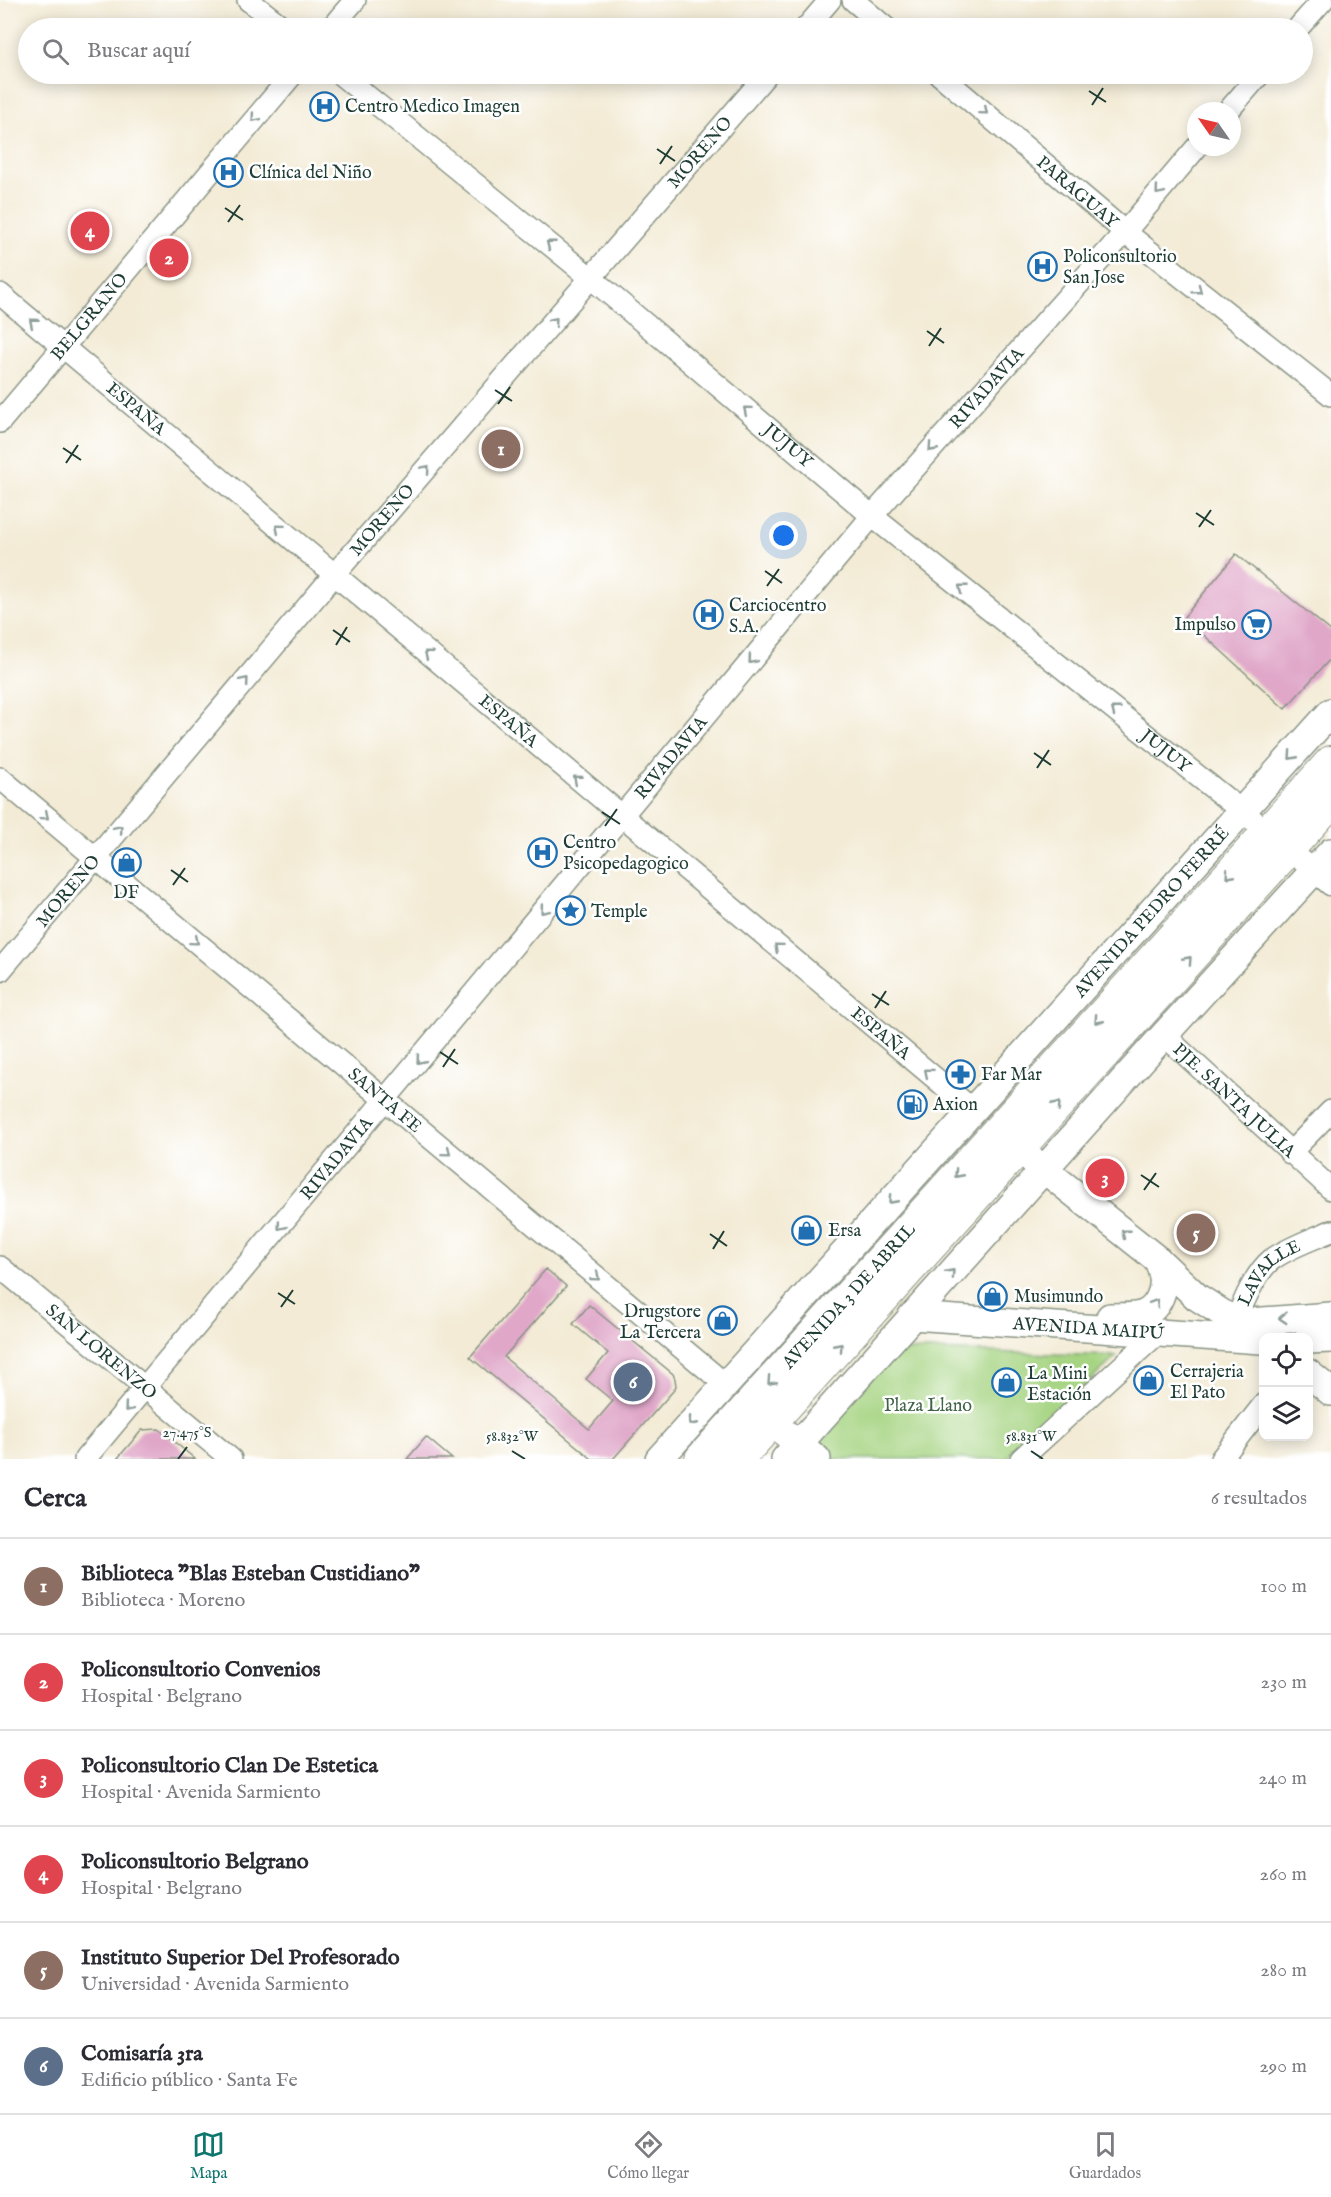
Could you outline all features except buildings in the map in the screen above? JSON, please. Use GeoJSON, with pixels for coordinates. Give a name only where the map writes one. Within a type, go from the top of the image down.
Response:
{"type":"FeatureCollection","features":[{"type":"Feature","properties":{"kind":"highway"},"geometry":{"type":"LineString","coordinates":[[1007,1139],[1278,841],[1331,762]]}},
{"type":"Feature","properties":{"kind":"highway"},"geometry":{"type":"LineString","coordinates":[[1278,841],[1331,802]]}},
{"type":"Feature","properties":{"kind":"highway","name":"AVENIDA 3 DE ABRIL"},"geometry":{"type":"LineString","coordinates":[[701,1459],[761,1413],[1007,1139]]}},
{"type":"Feature","properties":{"kind":"highway","name":"AVENIDA 3 DE ABRIL"},"geometry":{"type":"LineString","coordinates":[[738,1459],[761,1413]]}},
{"type":"Feature","properties":{"kind":"main road","name":"AVENIDA PEDRO FERRÉ"},"geometry":{"type":"LineString","coordinates":[[973,1110],[1331,712]]}},
{"type":"Feature","properties":{"kind":"main road"},"geometry":{"type":"LineString","coordinates":[[800,1454],[912,1316],[1044,1168],[1164,1035],[1325,869]]}},
{"type":"Feature","properties":{"kind":"main road","name":"ESPAÑA"},"geometry":{"type":"LineString","coordinates":[[973,1110],[1158,1260],[1233,1330],[1259,1339]]}},
{"type":"Feature","properties":{"kind":"main road","name":"AVENIDA 3 DE ABRIL"},"geometry":{"type":"LineString","coordinates":[[726,1384],[973,1110]]}},
{"type":"Feature","properties":{"kind":"main road"},"geometry":{"type":"LineString","coordinates":[[998,1322],[1138,1316],[1149,1312],[1154,1308],[1164,1288],[1164,1278],[1158,1260]]}},
{"type":"Feature","properties":{"kind":"main road","name":"AVENIDA MAIPÚ"},"geometry":{"type":"LineString","coordinates":[[912,1316],[1158,1333],[1233,1330],[1331,1316]]}},
{"type":"Feature","properties":{"kind":"main road"},"geometry":{"type":"LineString","coordinates":[[1313,1340],[1331,1340]]}},
{"type":"Feature","properties":{"kind":"main road"},"geometry":{"type":"LineString","coordinates":[[1313,1377],[1331,1392]]}},
{"type":"Feature","properties":{"kind":"main road"},"geometry":{"type":"LineString","coordinates":[[659,1459],[726,1384]]}},
{"type":"Feature","properties":{"kind":"main road","name":"SANTA FE"},"geometry":{"type":"LineString","coordinates":[[726,1384],[761,1413],[800,1454]]}},
{"type":"Feature","properties":{"kind":"street"},"geometry":{"type":"LineString","coordinates":[[248,0],[271,18]]}},
{"type":"Feature","properties":{"kind":"street"},"geometry":{"type":"LineString","coordinates":[[340,18],[356,0]]}},
{"type":"Feature","properties":{"kind":"street"},"geometry":{"type":"LineString","coordinates":[[815,18],[830,0]]}},
{"type":"Feature","properties":{"kind":"street"},"geometry":{"type":"LineString","coordinates":[[853,0],[874,18]]}},
{"type":"Feature","properties":{"kind":"street"},"geometry":{"type":"LineString","coordinates":[[1307,18],[1323,0]]}},
{"type":"Feature","properties":{"kind":"street","name":"BELGRANO"},"geometry":{"type":"LineString","coordinates":[[0,422],[285,84]]}},
{"type":"Feature","properties":{"kind":"street","name":"JUJUY"},"geometry":{"type":"LineString","coordinates":[[352,84],[591,278],[872,516],[1278,841],[1325,869]]}},
{"type":"Feature","properties":{"kind":"street","name":"MORENO"},"geometry":{"type":"LineString","coordinates":[[0,971],[334,575],[758,84]]}},
{"type":"Feature","properties":{"kind":"street","name":"PARAGUAY"},"geometry":{"type":"LineString","coordinates":[[951,84],[1125,232],[1331,395]]}},
{"type":"Feature","properties":{"kind":"street"},"geometry":{"type":"LineString","coordinates":[[1236,102],[1251,84]]}},
{"type":"Feature","properties":{"kind":"street","name":"RIVADAVIA"},"geometry":{"type":"LineString","coordinates":[[86,1459],[872,516],[1125,232],[1189,156]]}},
{"type":"Feature","properties":{"kind":"street","name":"ESPAÑA"},"geometry":{"type":"LineString","coordinates":[[0,294],[973,1110]]}},
{"type":"Feature","properties":{"kind":"street","name":"SANTA FE"},"geometry":{"type":"LineString","coordinates":[[0,778],[726,1384]]}},
{"type":"Feature","properties":{"kind":"street","name":"PJE. SANTA JULIA"},"geometry":{"type":"LineString","coordinates":[[1164,1035],[1331,1189]]}},
{"type":"Feature","properties":{"kind":"street"},"geometry":{"type":"LineString","coordinates":[[1290,1153],[1331,1111]]}},
{"type":"Feature","properties":{"kind":"street","name":"LAVALLE"},"geometry":{"type":"LineString","coordinates":[[1233,1330],[1245,1300],[1269,1262],[1288,1250],[1331,1231]]}},
{"type":"Feature","properties":{"kind":"street","name":"SAN LORENZO"},"geometry":{"type":"LineString","coordinates":[[0,1267],[231,1459]]}},
{"type":"Feature","properties":{"kind":"street"},"geometry":{"type":"LineString","coordinates":[[1021,1459],[1158,1333]]}},
{"type":"Feature","properties":{"kind":"street"},"geometry":{"type":"LineString","coordinates":[[1221,1459],[1259,1409]]}},
{"type":"Feature","properties":{"kind":"green space","name":"Plaza Llano"},"geometry":{"type":"Polygon","coordinates":[[[894,1351],[1117,1356],[1005,1459],[833,1459],[814,1444],[894,1351]]]}},
{"type":"Feature","properties":{"kind":"place","name":"Centro Medico Imagen"},"geometry":{"type":"Point","coordinates":[324,106]}},
{"type":"Feature","properties":{"kind":"place","name":"Clínica del Niño"},"geometry":{"type":"Point","coordinates":[228,172]}},
{"type":"Feature","properties":{"kind":"place","name":"Policonsultorio Belgrano"},"geometry":{"type":"Point","coordinates":[90,231]}},
{"type":"Feature","properties":{"kind":"place","name":"Policonsultorio Convenios"},"geometry":{"type":"Point","coordinates":[169,258]}},
{"type":"Feature","properties":{"kind":"place","name":"Policonsultorio San Jose"},"geometry":{"type":"Point","coordinates":[1042,266]}},
{"type":"Feature","properties":{"kind":"place","name":"Biblioteca \"Blas Esteban Custidiano\""},"geometry":{"type":"Point","coordinates":[501,449]}},
{"type":"Feature","properties":{"kind":"place","name":"Carciocentro S.A."},"geometry":{"type":"Point","coordinates":[708,615]}},
{"type":"Feature","properties":{"kind":"place","name":"Impulso"},"geometry":{"type":"Point","coordinates":[1257,624]}},
{"type":"Feature","properties":{"kind":"place","name":"Centro Psicopedagogico"},"geometry":{"type":"Point","coordinates":[542,852]}},
{"type":"Feature","properties":{"kind":"place","name":"DF"},"geometry":{"type":"Point","coordinates":[126,863]}},
{"type":"Feature","properties":{"kind":"place","name":"Temple"},"geometry":{"type":"Point","coordinates":[570,911]}},
{"type":"Feature","properties":{"kind":"place","name":"Far Mar"},"geometry":{"type":"Point","coordinates":[960,1074]}},
{"type":"Feature","properties":{"kind":"place","name":"Axion"},"geometry":{"type":"Point","coordinates":[912,1104]}},
{"type":"Feature","properties":{"kind":"place","name":"Policonsultorio Clan De Estetica"},"geometry":{"type":"Point","coordinates":[1105,1178]}},
{"type":"Feature","properties":{"kind":"place","name":"Ersa"},"geometry":{"type":"Point","coordinates":[807,1230]}},
{"type":"Feature","properties":{"kind":"place","name":"Instituto Superior Del Profesorado"},"geometry":{"type":"Point","coordinates":[1196,1233]}},
{"type":"Feature","properties":{"kind":"place","name":"Musimundo"},"geometry":{"type":"Point","coordinates":[993,1296]}},
{"type":"Feature","properties":{"kind":"place","name":"Drugstore La Tercera"},"geometry":{"type":"Point","coordinates":[722,1321]}},
{"type":"Feature","properties":{"kind":"place","name":"Cerrajeria El Pato"},"geometry":{"type":"Point","coordinates":[1149,1381]}},
{"type":"Feature","properties":{"kind":"place","name":"Comisaría 3ra"},"geometry":{"type":"Point","coordinates":[633,1382]}},
{"type":"Feature","properties":{"kind":"place","name":"La Mini Estación"},"geometry":{"type":"Point","coordinates":[1006,1383]}}]}
